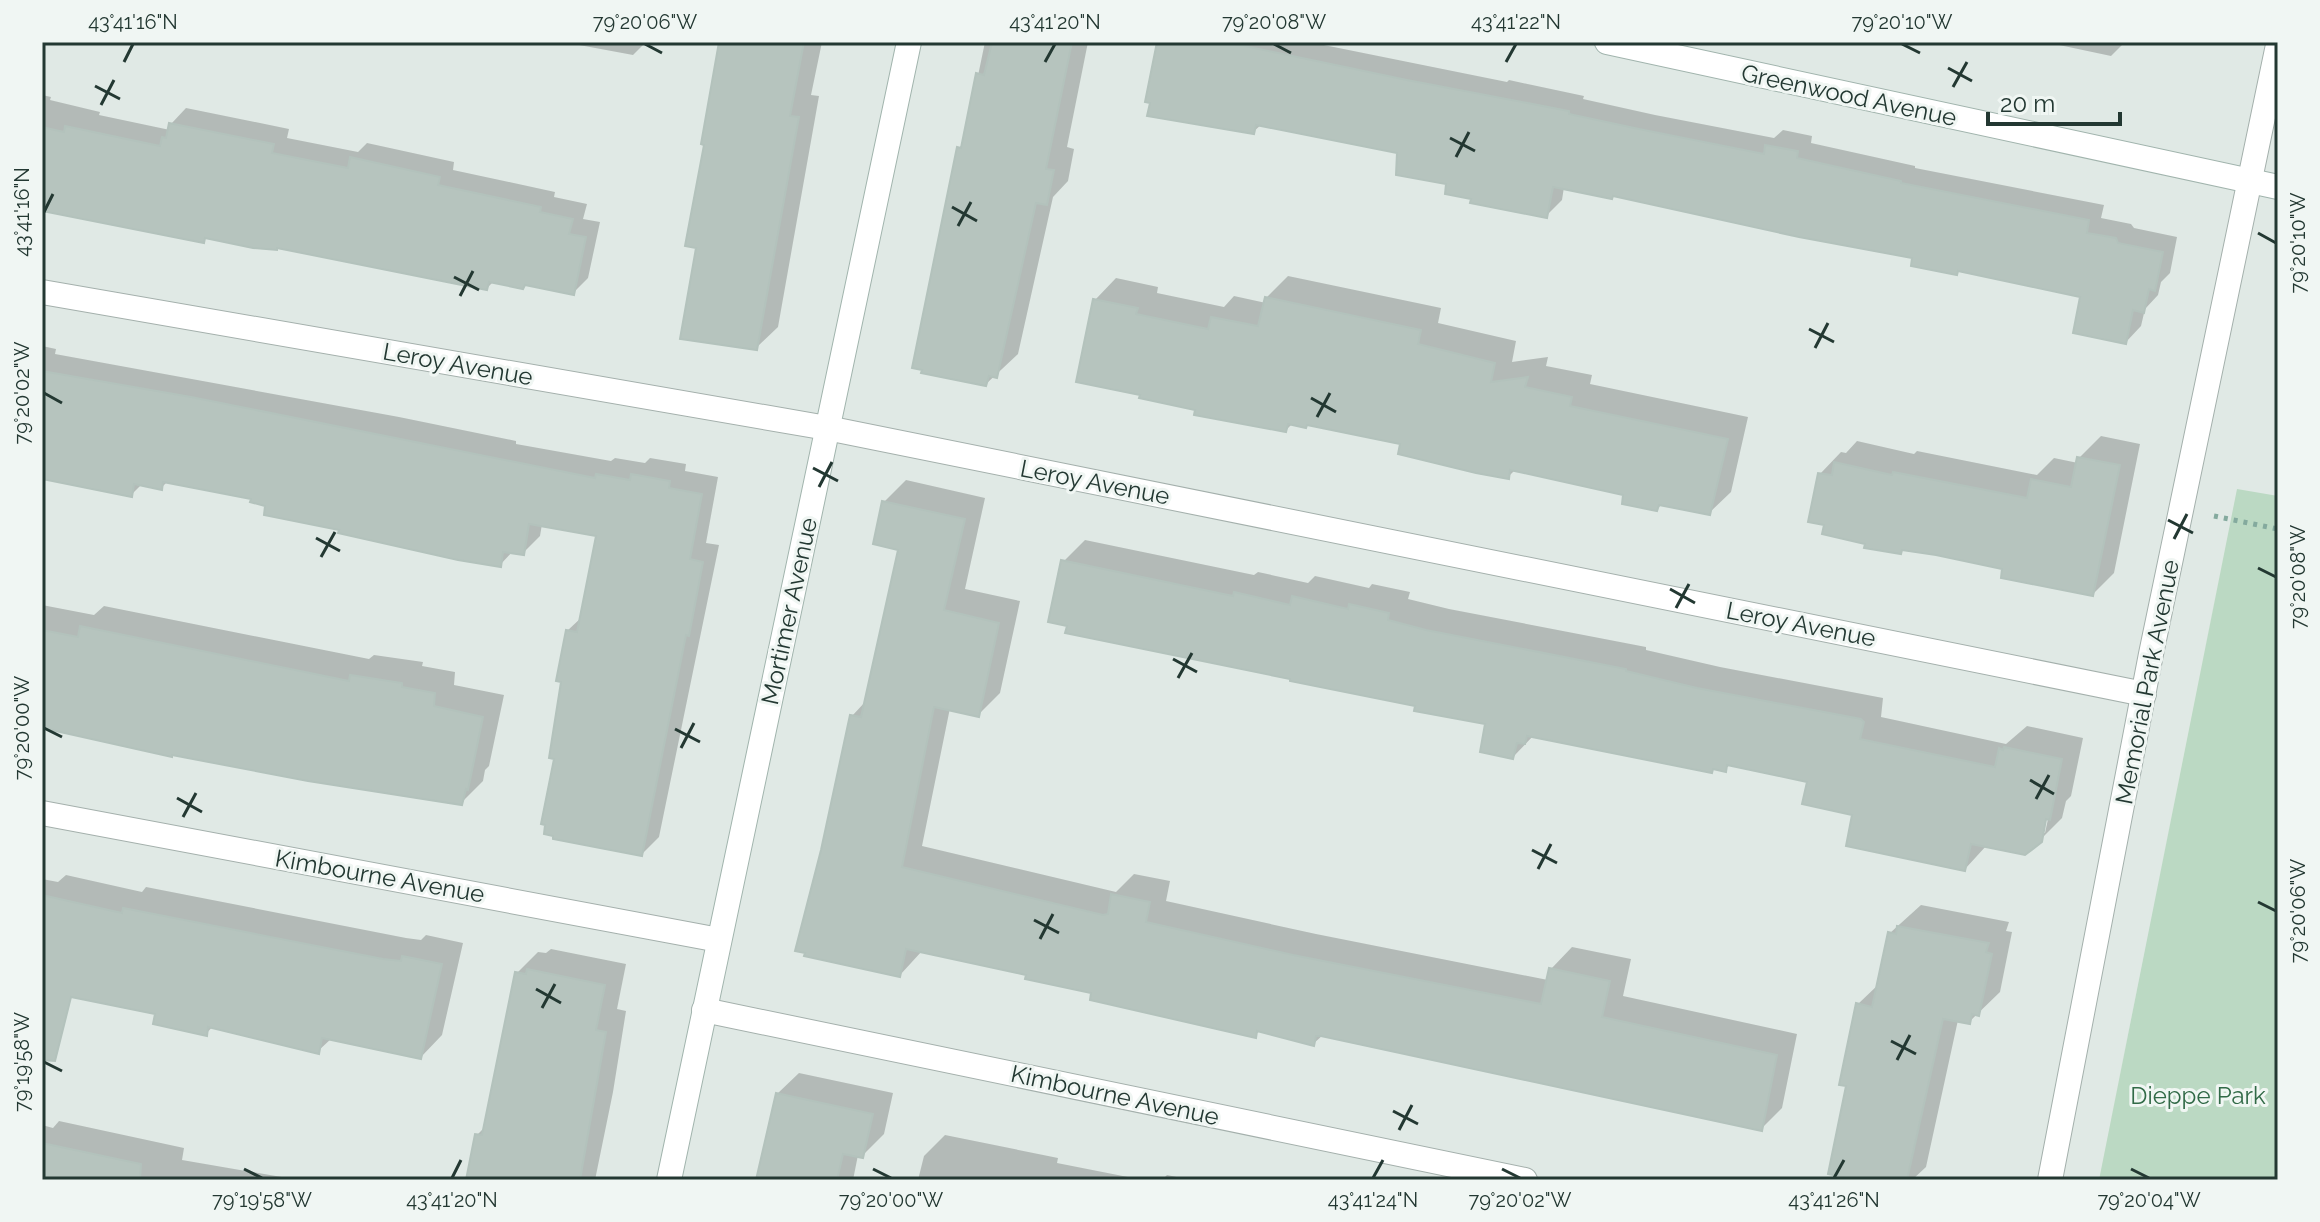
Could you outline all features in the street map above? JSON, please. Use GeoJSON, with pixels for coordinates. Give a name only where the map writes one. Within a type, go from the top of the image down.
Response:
{"type":"FeatureCollection","features":[{"type":"Feature","properties":{"kind":"street","name":"Mortimer Avenue"},"geometry":{"type":"LineString","coordinates":[[669,1180],[909,42]]}},
{"type":"Feature","properties":{"kind":"street","name":"Greenwood Avenue"},"geometry":{"type":"LineString","coordinates":[[1607,42],[2278,187]]}},
{"type":"Feature","properties":{"kind":"street","name":"Memorial Park Avenue"},"geometry":{"type":"LineString","coordinates":[[2050,1180],[2144,694],[2278,45]]}},
{"type":"Feature","properties":{"kind":"street","name":"Leroy Avenue"},"geometry":{"type":"LineString","coordinates":[[42,292],[827,428],[2144,694]]}},
{"type":"Feature","properties":{"kind":"street","name":"Kimbourne Avenue"},"geometry":{"type":"LineString","coordinates":[[42,813],[719,940]]}},
{"type":"Feature","properties":{"kind":"street","name":"Kimbourne Avenue"},"geometry":{"type":"LineString","coordinates":[[704,1010],[1525,1180]]}},
{"type":"Feature","properties":{"kind":"path"},"geometry":{"type":"LineString","coordinates":[[2182,510],[2278,529]]}},
{"type":"Feature","properties":{"kind":"green space","name":"Dieppe Park"},"geometry":{"type":"Polygon","coordinates":[[[2237,489],[2278,496],[2278,1180],[2099,1180],[2237,489]]]}},
{"type":"Feature","properties":{"kind":"building"},"geometry":{"type":"Polygon","coordinates":[[[719,42],[804,42],[790,116],[799,117],[757,350],[680,339],[696,248],[685,246],[719,42]]]}},
{"type":"Feature","properties":{"kind":"building"},"geometry":{"type":"Polygon","coordinates":[[[992,42],[1072,42],[1046,169],[1054,170],[1047,205],[1036,203],[997,378],[989,376],[986,386],[921,373],[922,370],[912,368],[957,147],[961,148],[976,73],[984,75],[992,42]]]}},
{"type":"Feature","properties":{"kind":"building"},"geometry":{"type":"Polygon","coordinates":[[[1157,42],[1226,42],[1764,154],[1765,145],[1798,151],[1797,158],[1901,183],[2089,220],[2087,233],[2163,252],[2155,291],[2149,289],[2144,313],[2133,310],[2126,344],[2073,333],[2080,297],[1958,271],[1957,275],[1911,266],[1912,258],[1613,196],[1612,199],[1553,187],[1547,218],[1470,203],[1471,199],[1445,194],[1446,184],[1396,175],[1397,153],[1256,125],[1254,134],[1147,116],[1150,103],[1145,102],[1157,42]]]}},
{"type":"Feature","properties":{"kind":"building"},"geometry":{"type":"Polygon","coordinates":[[[169,123],[274,144],[272,153],[348,168],[350,157],[440,177],[438,185],[541,207],[540,212],[573,219],[569,234],[586,237],[574,295],[525,285],[523,289],[489,282],[487,290],[277,248],[253,248],[205,238],[204,243],[42,211],[42,127],[64,132],[65,126],[160,146],[162,137],[166,138],[169,123]]]}},
{"type":"Feature","properties":{"kind":"building"},"geometry":{"type":"Polygon","coordinates":[[[1265,297],[1421,330],[1418,344],[1495,363],[1491,382],[1528,377],[1525,387],[1572,397],[1570,406],[1728,439],[1710,515],[1659,505],[1657,511],[1622,504],[1623,495],[1510,470],[1509,479],[1476,473],[1398,454],[1400,444],[1307,425],[1306,428],[1288,424],[1286,432],[1194,415],[1195,410],[1076,382],[1093,299],[1138,308],[1136,314],[1208,329],[1211,317],[1258,326],[1265,297]]]}},
{"type":"Feature","properties":{"kind":"building"},"geometry":{"type":"Polygon","coordinates":[[[42,371],[191,397],[595,478],[596,474],[630,480],[631,474],[670,481],[669,488],[702,494],[690,559],[703,562],[642,856],[553,839],[553,836],[544,834],[545,825],[541,824],[554,759],[549,758],[561,682],[556,681],[566,630],[577,632],[596,536],[529,524],[524,555],[503,552],[501,567],[264,515],[265,506],[250,502],[251,499],[163,482],[162,490],[134,484],[132,497],[42,479],[42,371]]]}},
{"type":"Feature","properties":{"kind":"building"},"geometry":{"type":"Polygon","coordinates":[[[2077,457],[2120,465],[2093,596],[2001,578],[2002,569],[1936,555],[1864,548],[1865,544],[1822,534],[1824,525],[1808,522],[1818,473],[1832,475],[1834,462],[2027,498],[2031,479],[2071,487],[2077,457]]]}},
{"type":"Feature","properties":{"kind":"building"},"geometry":{"type":"Polygon","coordinates":[[[882,501],[965,519],[944,610],[999,623],[979,717],[934,707],[902,867],[1103,915],[1108,914],[1111,894],[1150,902],[1146,922],[1293,955],[1541,1004],[1549,968],[1610,981],[1602,1017],[1777,1055],[1762,1131],[1321,1036],[1316,1036],[1314,1046],[1257,1031],[1256,1038],[1090,1000],[1091,993],[1025,979],[1026,975],[906,949],[900,977],[804,956],[805,953],[795,951],[850,715],[861,717],[898,550],[873,544],[882,501]]]}},
{"type":"Feature","properties":{"kind":"building"},"geometry":{"type":"Polygon","coordinates":[[[1061,560],[1290,605],[1292,596],[1348,609],[1349,604],[1389,613],[1388,620],[1426,630],[1626,669],[1697,688],[1861,719],[1864,722],[1860,739],[1995,767],[1999,748],[2003,750],[2004,747],[2062,759],[2050,820],[2046,819],[2042,842],[2025,855],[1971,844],[1965,871],[1846,846],[1852,815],[1802,804],[1807,782],[1727,765],[1726,772],[1713,769],[1712,773],[1527,736],[1525,744],[1517,743],[1513,759],[1480,752],[1485,724],[1414,711],[1415,706],[1065,633],[1067,626],[1048,622],[1061,560]]]}},
{"type":"Feature","properties":{"kind":"building"},"geometry":{"type":"Polygon","coordinates":[[[80,626],[349,681],[350,675],[402,683],[402,687],[435,693],[434,706],[483,717],[462,805],[172,757],[42,728],[42,630],[78,637],[80,626]]]}},
{"type":"Feature","properties":{"kind":"building"},"geometry":{"type":"Polygon","coordinates":[[[42,895],[122,913],[123,908],[383,959],[401,961],[402,956],[442,964],[421,1059],[322,1038],[319,1054],[208,1027],[207,1036],[153,1024],[155,1014],[71,997],[55,1061],[42,1060],[42,895]]]}},
{"type":"Feature","properties":{"kind":"building"},"geometry":{"type":"Polygon","coordinates":[[[1897,926],[1989,943],[1986,952],[1992,954],[1979,1016],[1972,1014],[1970,1024],[1943,1019],[1907,1180],[1856,1180],[1828,1174],[1846,1086],[1839,1085],[1856,1003],[1872,1007],[1888,932],[1896,934],[1897,926]]]}},
{"type":"Feature","properties":{"kind":"building"},"geometry":{"type":"Polygon","coordinates":[[[527,969],[605,985],[596,1030],[606,1032],[580,1180],[466,1180],[475,1134],[482,1135],[515,972],[526,974],[527,969]]]}},
{"type":"Feature","properties":{"kind":"building"},"geometry":{"type":"Polygon","coordinates":[[[776,1093],[873,1114],[863,1158],[843,1154],[837,1180],[756,1180],[776,1093]]]}},
{"type":"Feature","properties":{"kind":"building"},"geometry":{"type":"Polygon","coordinates":[[[42,1143],[141,1164],[140,1180],[42,1180],[42,1143]]]}}]}
